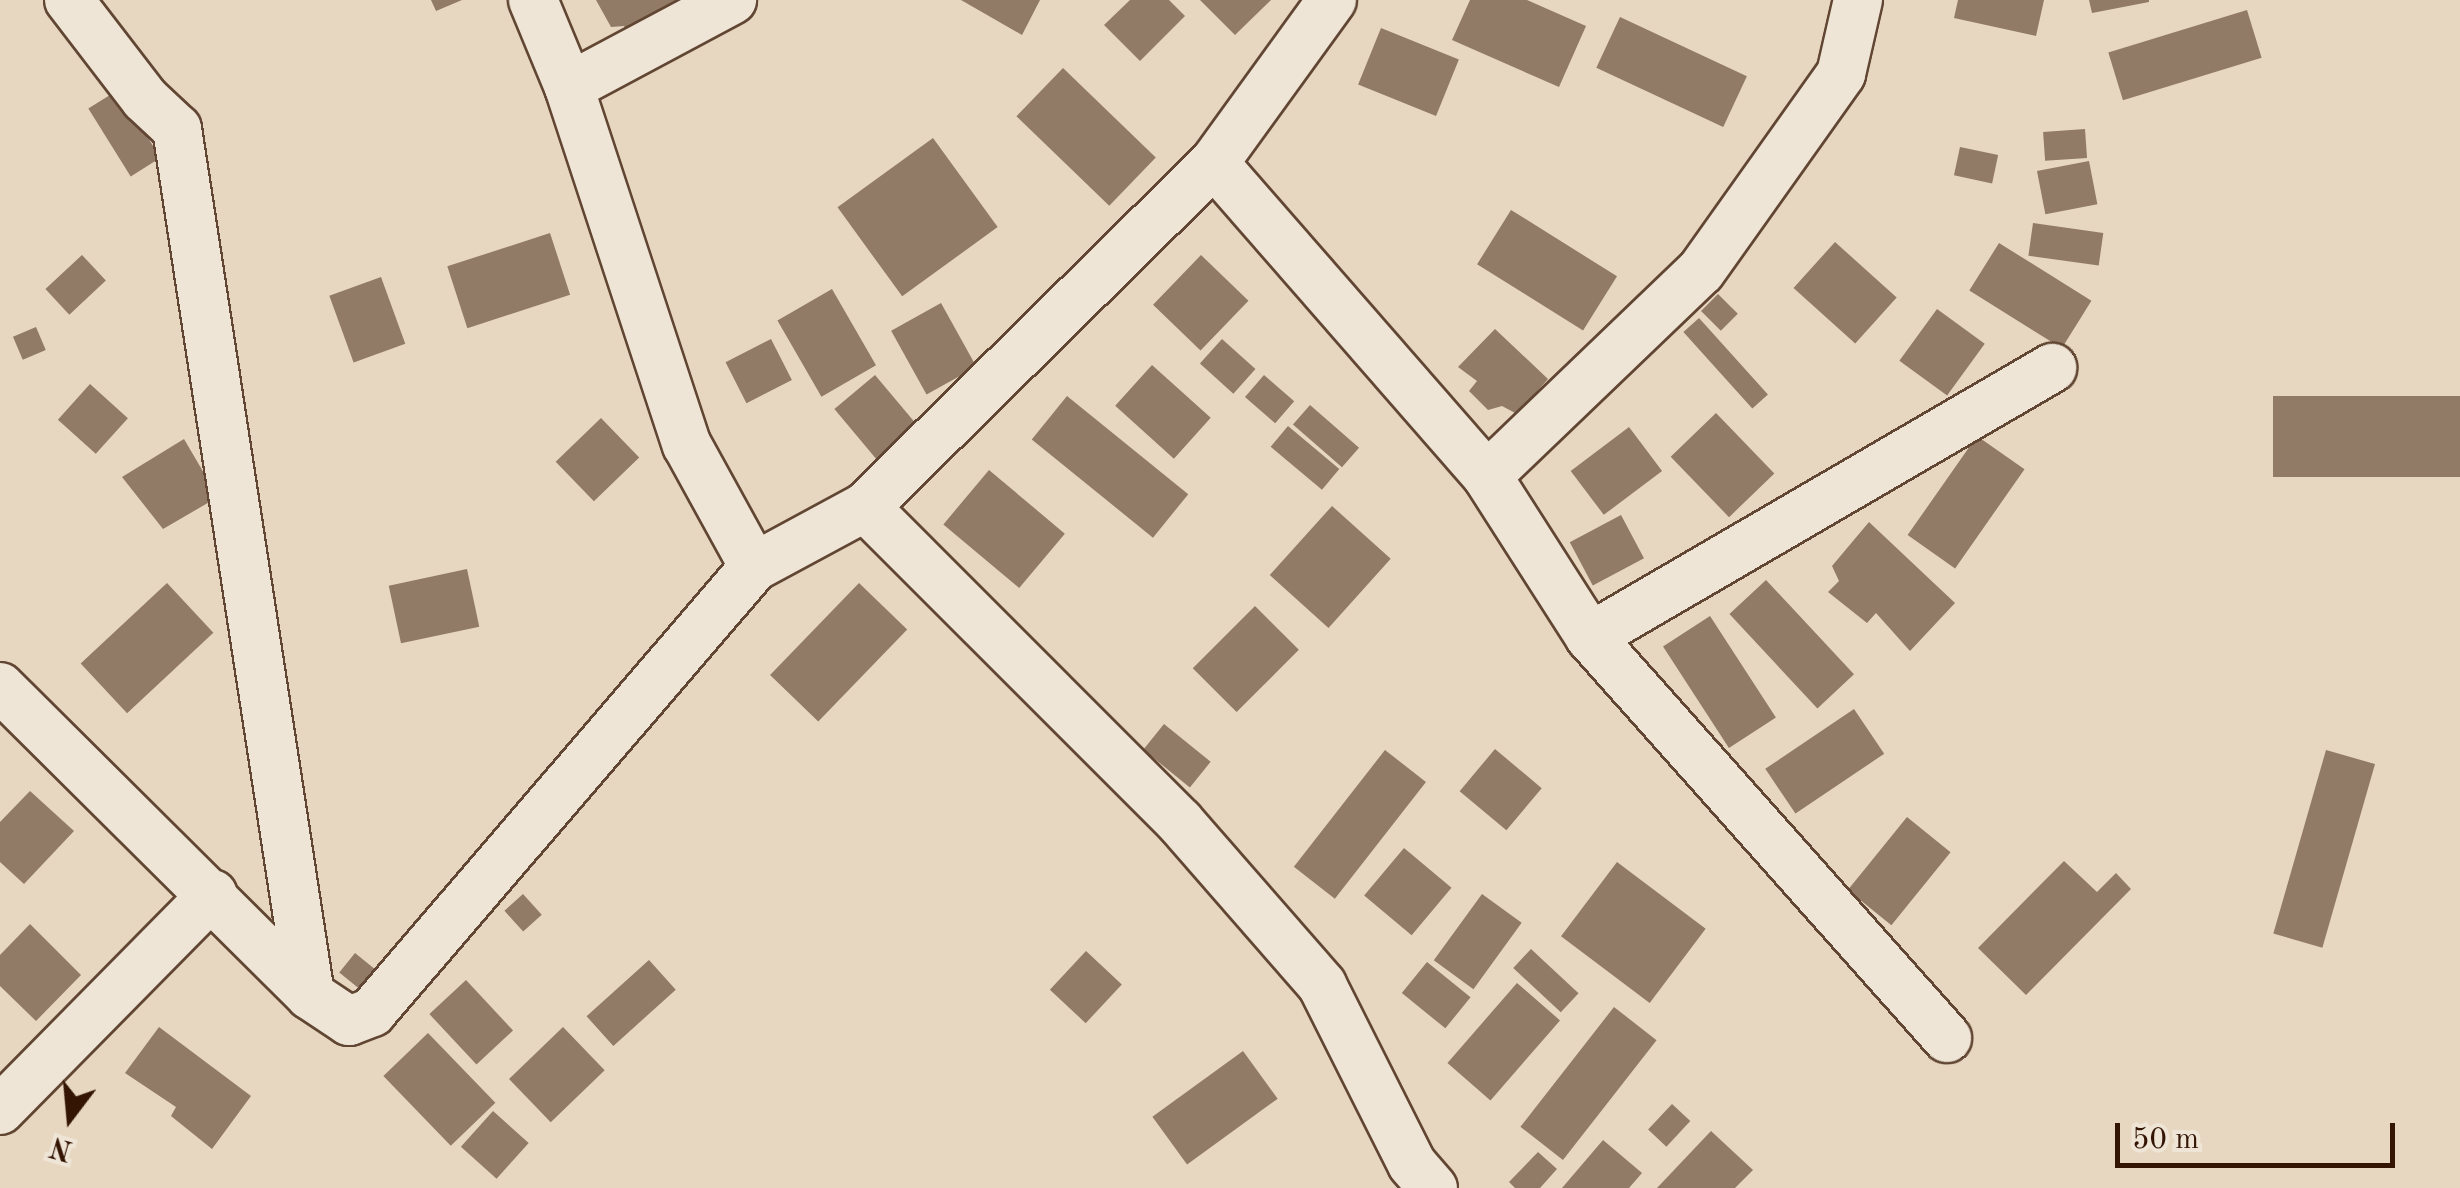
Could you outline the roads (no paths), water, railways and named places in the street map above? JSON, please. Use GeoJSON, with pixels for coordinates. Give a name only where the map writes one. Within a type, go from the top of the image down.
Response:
{"type":"FeatureCollection","features":[{"type":"Feature","properties":{"kind":"street"},"geometry":{"type":"LineString","coordinates":[[68,0],[145,98],[177,129],[310,995]]}},
{"type":"Feature","properties":{"kind":"street"},"geometry":{"type":"LineString","coordinates":[[533,0],[569,88],[687,444],[754,567]]}},
{"type":"Feature","properties":{"kind":"street"},"geometry":{"type":"LineString","coordinates":[[569,88],[732,0]]}},
{"type":"Feature","properties":{"kind":"street"},"geometry":{"type":"LineString","coordinates":[[0,687],[213,894],[310,995],[349,1021],[372,1012],[754,567],[865,507],[1214,163],[1332,0]]}},
{"type":"Feature","properties":{"kind":"street"},"geometry":{"type":"LineString","coordinates":[[1486,476],[1701,271],[1841,74],[1858,0]]}},
{"type":"Feature","properties":{"kind":"street"},"geometry":{"type":"LineString","coordinates":[[1214,163],[1486,476],[1590,637],[1948,1038]]}},
{"type":"Feature","properties":{"kind":"street"},"geometry":{"type":"LineString","coordinates":[[1590,637],[2052,368]]}},
{"type":"Feature","properties":{"kind":"street"},"geometry":{"type":"LineString","coordinates":[[865,507],[1180,822],[1322,984],[1412,1164],[1433,1188]]}},
{"type":"Feature","properties":{"kind":"street"},"geometry":{"type":"LineString","coordinates":[[0,1110],[213,894]]}}]}
